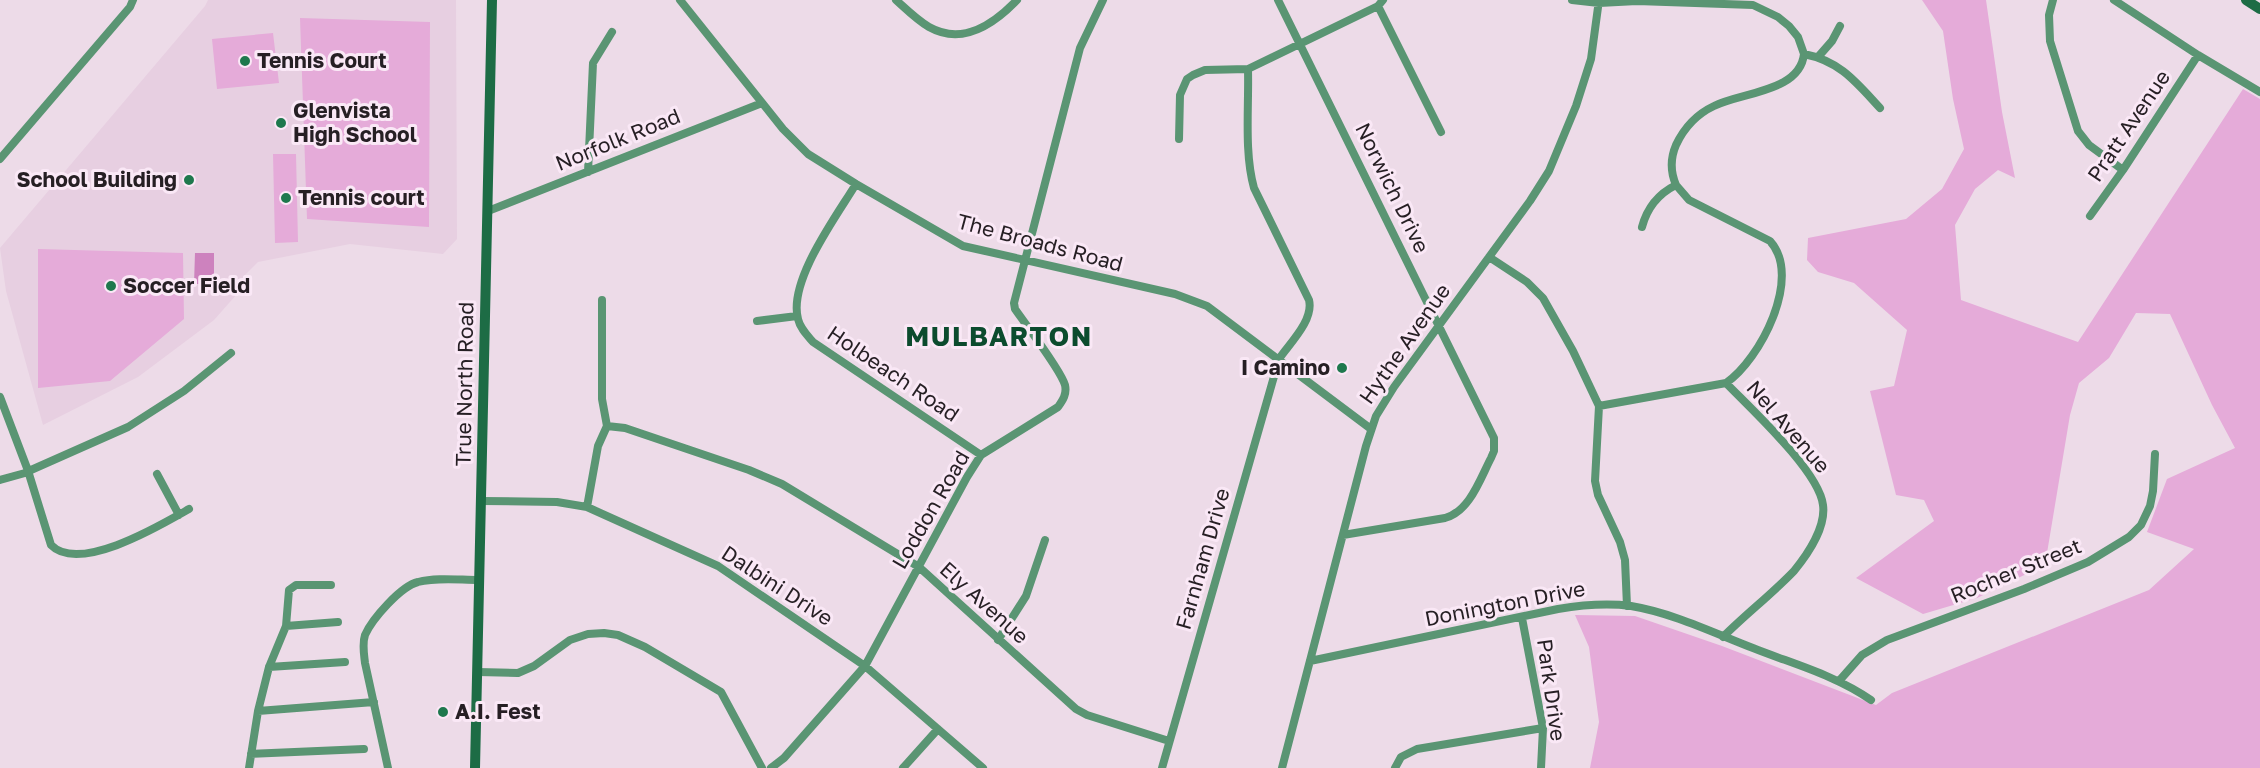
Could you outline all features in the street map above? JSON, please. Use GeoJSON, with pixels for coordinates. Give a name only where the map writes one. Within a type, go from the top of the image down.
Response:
{"type":"FeatureCollection","features":[{"type":"Feature","properties":{"kind":"main road","name":"True North Road"},"geometry":{"type":"LineString","coordinates":[[475,768],[492,0]]}},
{"type":"Feature","properties":{"kind":"main road"},"geometry":{"type":"LineString","coordinates":[[2246,0],[2260,9]]}},
{"type":"Feature","properties":{"kind":"street"},"geometry":{"type":"LineString","coordinates":[[0,159],[130,7],[133,0]]}},
{"type":"Feature","properties":{"kind":"street","name":"The Broads Road"},"geometry":{"type":"LineString","coordinates":[[680,0],[762,103],[808,154],[855,184],[963,246],[1192,299],[1207,306],[1371,429]]}},
{"type":"Feature","properties":{"kind":"street"},"geometry":{"type":"LineString","coordinates":[[896,0],[928,27],[956,34],[974,32],[990,25],[1017,0]]}},
{"type":"Feature","properties":{"kind":"street","name":"Loddon Road"},"geometry":{"type":"LineString","coordinates":[[771,768],[784,758],[865,666],[981,455],[1058,407],[1064,400],[1066,392],[1061,376],[1015,309],[1015,294],[1080,48],[1103,0]]}},
{"type":"Feature","properties":{"kind":"street","name":"Norwich Drive"},"geometry":{"type":"LineString","coordinates":[[1278,0],[1492,430],[1494,447],[1491,458],[1467,503],[1456,514],[1445,518],[1343,535]]}},
{"type":"Feature","properties":{"kind":"street"},"geometry":{"type":"LineString","coordinates":[[1572,0],[1753,5],[1778,17],[1789,26],[1804,49],[1801,69],[1791,78],[1779,85],[1719,103],[1693,121],[1682,134],[1672,155],[1671,168],[1676,185],[1689,200],[1770,241],[1778,251],[1782,262],[1780,298],[1755,352],[1735,377],[1726,383],[1599,406]]}},
{"type":"Feature","properties":{"kind":"street"},"geometry":{"type":"LineString","coordinates":[[2053,0],[2049,15],[2050,41],[2079,131],[2088,145],[2123,170]]}},
{"type":"Feature","properties":{"kind":"street"},"geometry":{"type":"LineString","coordinates":[[2114,0],[2260,92]]}},
{"type":"Feature","properties":{"kind":"street","name":"Hythe Avenue"},"geometry":{"type":"LineString","coordinates":[[1282,768],[1376,416],[1439,324],[1541,185],[1558,153],[1591,59],[1599,2]]}},
{"type":"Feature","properties":{"kind":"street"},"geometry":{"type":"LineString","coordinates":[[1179,139],[1180,95],[1187,79],[1205,70],[1248,69],[1381,3],[1441,132]]}},
{"type":"Feature","properties":{"kind":"street"},"geometry":{"type":"LineString","coordinates":[[1818,57],[1832,41],[1840,26]]}},
{"type":"Feature","properties":{"kind":"street"},"geometry":{"type":"LineString","coordinates":[[588,172],[593,63],[597,53],[612,32]]}},
{"type":"Feature","properties":{"kind":"street"},"geometry":{"type":"LineString","coordinates":[[1804,54],[1828,60],[1880,108]]}},
{"type":"Feature","properties":{"kind":"street","name":"Pratt Avenue"},"geometry":{"type":"LineString","coordinates":[[2090,216],[2198,55]]}},
{"type":"Feature","properties":{"kind":"street","name":"Farnham Drive"},"geometry":{"type":"LineString","coordinates":[[1162,768],[1279,359],[1307,319],[1310,304],[1251,178],[1248,69]]}},
{"type":"Feature","properties":{"kind":"street","name":"Norfolk Road"},"geometry":{"type":"LineString","coordinates":[[488,211],[762,103]]}},
{"type":"Feature","properties":{"kind":"street"},"geometry":{"type":"LineString","coordinates":[[757,321],[797,316],[798,295],[807,266],[855,184]]}},
{"type":"Feature","properties":{"kind":"street"},"geometry":{"type":"LineString","coordinates":[[1642,227],[1645,215],[1658,196],[1676,185]]}},
{"type":"Feature","properties":{"kind":"street"},"geometry":{"type":"LineString","coordinates":[[1489,257],[1527,282],[1543,298],[1573,351],[1599,406],[1595,481],[1598,495],[1620,542],[1625,560],[1627,606]]}},
{"type":"Feature","properties":{"kind":"street"},"geometry":{"type":"LineString","coordinates":[[587,507],[598,446],[607,426],[602,399],[602,300]]}},
{"type":"Feature","properties":{"kind":"street","name":"Holbeach Road"},"geometry":{"type":"LineString","coordinates":[[797,316],[799,324],[813,342],[981,455]]}},
{"type":"Feature","properties":{"kind":"street"},"geometry":{"type":"LineString","coordinates":[[0,480],[28,471],[128,427],[184,391],[231,353]]}},
{"type":"Feature","properties":{"kind":"street","name":"Nel Avenue"},"geometry":{"type":"LineString","coordinates":[[1723,637],[1778,587],[1803,559],[1818,534],[1824,505],[1820,492],[1799,461],[1726,383]]}},
{"type":"Feature","properties":{"kind":"street"},"geometry":{"type":"LineString","coordinates":[[0,397],[2,408],[28,471],[51,545],[56,550],[97,552],[111,548],[189,509]]}},
{"type":"Feature","properties":{"kind":"street","name":"Ely Avenue"},"geometry":{"type":"LineString","coordinates":[[607,426],[626,428],[782,484],[919,567],[1076,710],[1087,716],[1169,741]]}},
{"type":"Feature","properties":{"kind":"street","name":"Rocher Street"},"geometry":{"type":"LineString","coordinates":[[1839,681],[1862,655],[1887,639],[2024,589],[2088,562],[2129,537],[2141,525],[2150,506],[2155,454]]}},
{"type":"Feature","properties":{"kind":"street"},"geometry":{"type":"LineString","coordinates":[[156,474],[179,515]]}},
{"type":"Feature","properties":{"kind":"street","name":"Dalbini Drive"},"geometry":{"type":"LineString","coordinates":[[482,501],[557,502],[587,507],[718,566],[865,666],[983,768]]}},
{"type":"Feature","properties":{"kind":"street"},"geometry":{"type":"LineString","coordinates":[[998,640],[1026,596],[1045,540]]}},
{"type":"Feature","properties":{"kind":"street"},"geometry":{"type":"LineString","coordinates":[[388,768],[363,648],[365,636],[396,596],[414,583],[427,580],[479,580]]}},
{"type":"Feature","properties":{"kind":"street"},"geometry":{"type":"LineString","coordinates":[[249,768],[258,711],[269,667],[286,626],[287,594],[292,586],[331,585]]}},
{"type":"Feature","properties":{"kind":"street","name":"Donington Drive"},"geometry":{"type":"LineString","coordinates":[[1310,661],[1579,606],[1627,606],[1657,612],[1839,681],[1871,700]]}},
{"type":"Feature","properties":{"kind":"street","name":"Park Drive"},"geometry":{"type":"LineString","coordinates":[[1522,618],[1543,728],[1541,768]]}},
{"type":"Feature","properties":{"kind":"street"},"geometry":{"type":"LineString","coordinates":[[286,626],[338,622]]}},
{"type":"Feature","properties":{"kind":"street"},"geometry":{"type":"LineString","coordinates":[[478,672],[518,673],[534,666],[570,640],[588,634],[618,635],[654,652],[721,692],[762,768]]}},
{"type":"Feature","properties":{"kind":"street"},"geometry":{"type":"LineString","coordinates":[[269,667],[345,662]]}},
{"type":"Feature","properties":{"kind":"street"},"geometry":{"type":"LineString","coordinates":[[258,711],[374,702]]}},
{"type":"Feature","properties":{"kind":"street"},"geometry":{"type":"LineString","coordinates":[[1395,768],[1398,759],[1417,749],[1543,728]]}},
{"type":"Feature","properties":{"kind":"street"},"geometry":{"type":"LineString","coordinates":[[903,768],[939,729]]}},
{"type":"Feature","properties":{"kind":"street"},"geometry":{"type":"LineString","coordinates":[[251,754],[364,749]]}},
{"type":"Feature","properties":{"kind":"shaded area","name":"Glenvista High School"},"geometry":{"type":"Polygon","coordinates":[[[208,0],[456,0],[457,239],[443,254],[350,244],[258,262],[244,276],[245,285],[214,320],[138,377],[43,425],[6,291],[0,248],[208,0]]]}},
{"type":"Feature","properties":{"kind":"shaded area"},"geometry":{"type":"Polygon","coordinates":[[[1922,0],[1986,0],[2002,112],[2015,178],[1998,170],[1975,189],[1955,225],[1961,300],[2078,342],[2243,89],[2260,99],[2260,768],[1590,768],[1599,722],[1589,647],[1575,615],[1635,616],[1722,646],[1876,705],[1892,693],[2149,590],[2194,549],[2147,532],[2167,479],[2235,448],[2212,405],[2170,314],[2136,313],[2109,358],[2079,383],[2070,415],[2045,565],[1977,598],[1923,614],[1856,578],[1934,521],[1924,500],[1896,495],[1870,391],[1894,386],[1907,330],[1854,283],[1818,272],[1807,260],[1808,238],[1906,219],[1942,189],[1964,149],[1953,99],[1943,31],[1922,0]]]}},
{"type":"Feature","properties":{"kind":"shaded area"},"geometry":{"type":"Polygon","coordinates":[[[300,18],[430,22],[429,227],[307,219],[300,18]]]}},
{"type":"Feature","properties":{"kind":"shaded area","name":"Tennis Court"},"geometry":{"type":"Polygon","coordinates":[[[273,33],[279,83],[217,89],[212,39],[273,33]]]}},
{"type":"Feature","properties":{"kind":"shaded area","name":"Tennis court"},"geometry":{"type":"Polygon","coordinates":[[[273,154],[296,154],[298,242],[275,243],[273,154]]]}},
{"type":"Feature","properties":{"kind":"shaded area","name":"Soccer Field"},"geometry":{"type":"Polygon","coordinates":[[[38,249],[183,253],[184,319],[110,381],[38,388],[38,249]]]}},
{"type":"Feature","properties":{"kind":"shaded area"},"geometry":{"type":"Polygon","coordinates":[[[195,253],[214,253],[214,284],[194,284],[195,253]]]}},
{"type":"Feature","properties":{"kind":"place","name":"Tennis Court"},"geometry":{"type":"Point","coordinates":[245,61]}},
{"type":"Feature","properties":{"kind":"place","name":"Glenvista High School"},"geometry":{"type":"Point","coordinates":[281,123]}},
{"type":"Feature","properties":{"kind":"place","name":"School Building"},"geometry":{"type":"Point","coordinates":[189,180]}},
{"type":"Feature","properties":{"kind":"place","name":"Tennis court"},"geometry":{"type":"Point","coordinates":[286,198]}},
{"type":"Feature","properties":{"kind":"place","name":"Soccer Field"},"geometry":{"type":"Point","coordinates":[111,286]}},
{"type":"Feature","properties":{"kind":"place","name":"I Camino"},"geometry":{"type":"Point","coordinates":[1342,368]}},
{"type":"Feature","properties":{"kind":"place","name":"A.I. Fest"},"geometry":{"type":"Point","coordinates":[443,712]}},
{"type":"Feature","properties":{"kind":"district","name":"MULBARTON"},"geometry":{"type":"Point","coordinates":[999,337]}}]}
